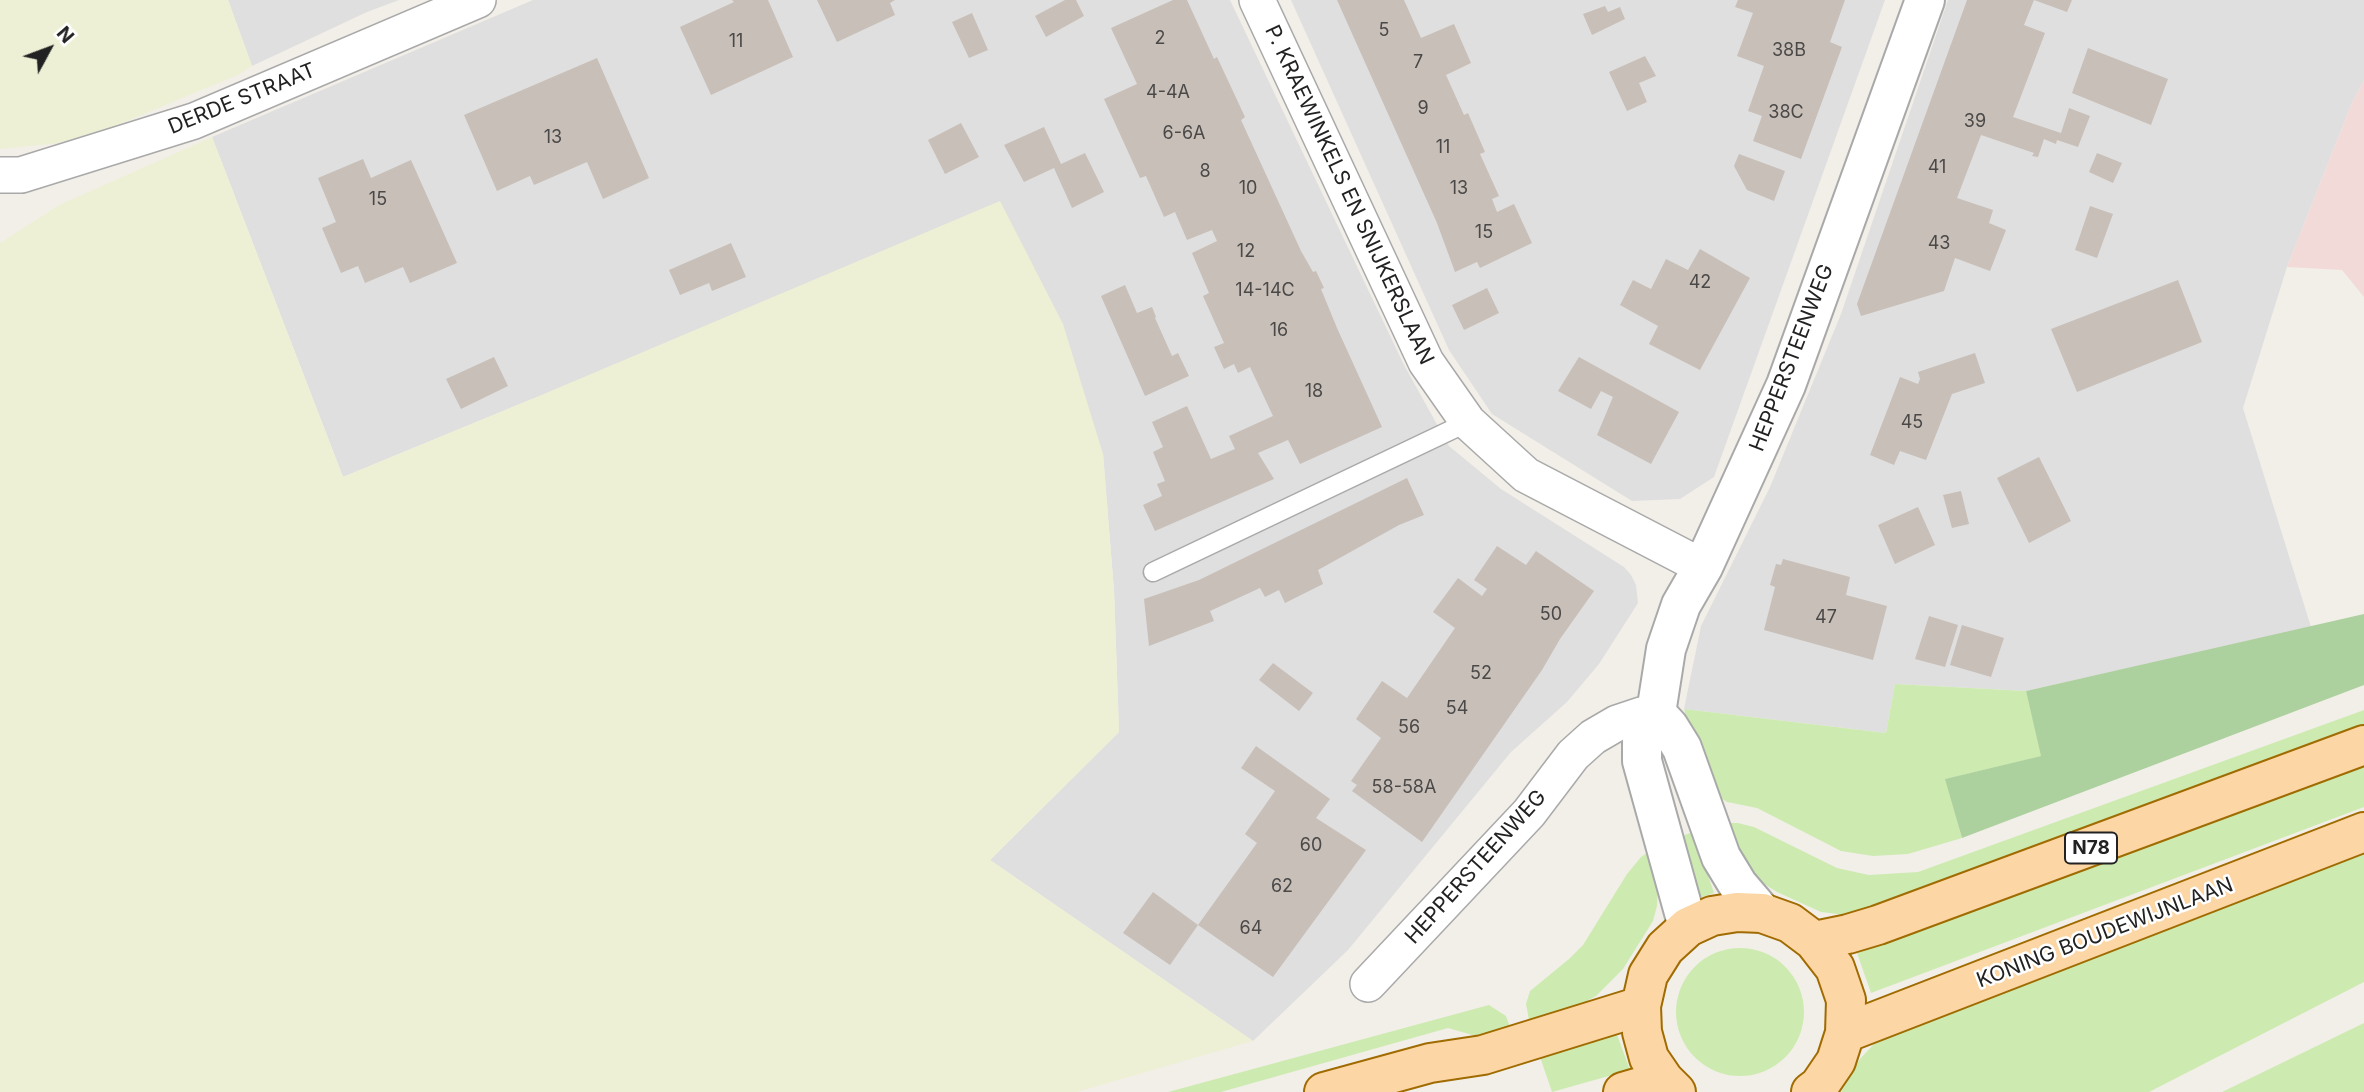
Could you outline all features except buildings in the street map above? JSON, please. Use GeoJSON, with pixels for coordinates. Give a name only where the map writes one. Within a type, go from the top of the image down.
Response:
{"type":"FeatureCollection","features":[{"type":"Feature","properties":{"kind":"main road","name":"N78"},"geometry":{"type":"LineString","coordinates":[[1814,941],[1878,925],[2364,745]]}},
{"type":"Feature","properties":{"kind":"main road","name":"KONING BOUDEWIJNLAAN"},"geometry":{"type":"LineString","coordinates":[[1845,1033],[2364,832]]}},
{"type":"Feature","properties":{"kind":"main road"},"geometry":{"type":"LineString","coordinates":[[1623,1092],[1670,1086],[1649,1058],[1642,1032],[1641,1006],[1648,975],[1665,948],[1688,927],[1712,916],[1737,912],[1762,914],[1790,923],[1814,941],[1835,968],[1846,1000],[1845,1033],[1836,1062],[1819,1086],[1811,1092]]}},
{"type":"Feature","properties":{"kind":"main road"},"geometry":{"type":"LineString","coordinates":[[1324,1092],[1430,1063],[1483,1055],[1641,1006]]}},
{"type":"Feature","properties":{"kind":"street","name":"DERDE STRAAT"},"geometry":{"type":"LineString","coordinates":[[7,183],[194,121],[478,0]]}},
{"type":"Feature","properties":{"kind":"street","name":"P. KRAEWINKELS EN SNIJKERSLAAN"},"geometry":{"type":"LineString","coordinates":[[1257,0],[1426,362],[1468,422],[1527,475],[1703,567]]}},
{"type":"Feature","properties":{"kind":"street","name":"HEPPERSTEENWEG"},"geometry":{"type":"LineString","coordinates":[[1688,927],[1642,761],[1642,740],[1656,713],[1666,649],[1681,605],[1703,567],[1786,385],[1926,0]]}},
{"type":"Feature","properties":{"kind":"street","name":"HEPPERSTEENWEG"},"geometry":{"type":"LineString","coordinates":[[1368,984],[1529,813],[1573,755],[1593,737],[1617,723],[1656,713]]}},
{"type":"Feature","properties":{"kind":"street"},"geometry":{"type":"LineString","coordinates":[[1656,713],[1682,748],[1721,857],[1738,885],[1762,914]]}},
{"type":"Feature","properties":{"kind":"lane"},"geometry":{"type":"LineString","coordinates":[[1153,572],[1468,422]]}},
{"type":"Feature","properties":{"kind":"shaded area"},"geometry":{"type":"Polygon","coordinates":[[[228,0],[399,0],[367,12],[252,66],[228,0]]]}},
{"type":"Feature","properties":{"kind":"shaded area"},"geometry":{"type":"Polygon","coordinates":[[[533,0],[1230,0],[1404,365],[1449,446],[1501,489],[1624,567],[1631,575],[1636,585],[1638,603],[1599,664],[1567,702],[1511,752],[1348,950],[1253,1041],[990,860],[1119,732],[1114,591],[1103,454],[532,399],[343,477],[212,137],[533,0]]]}},
{"type":"Feature","properties":{"kind":"shaded area"},"geometry":{"type":"Polygon","coordinates":[[[1291,0],[1885,0],[1714,477],[1680,499],[1632,501],[1492,414],[1449,350],[1291,0]]]}},
{"type":"Feature","properties":{"kind":"shaded area"},"geometry":{"type":"Polygon","coordinates":[[[1948,0],[2364,0],[2364,80],[2351,105],[2287,267],[2243,408],[2311,627],[2026,691],[1895,684],[1886,733],[1684,709],[1701,626],[1770,487],[1841,314],[1948,0]]]}},
{"type":"Feature","properties":{"kind":"shaded area"},"geometry":{"type":"Polygon","coordinates":[[[2364,80],[2364,297],[2342,270],[2287,267],[2351,105],[2364,80]]]}},
{"type":"Feature","properties":{"kind":"green space"},"geometry":{"type":"Polygon","coordinates":[[[0,0],[228,0],[252,66],[238,75],[79,141],[0,149],[0,0]]]}},
{"type":"Feature","properties":{"kind":"green space"},"geometry":{"type":"Polygon","coordinates":[[[212,137],[343,477],[1000,201],[1063,324],[1103,454],[1114,591],[1119,732],[990,860],[1253,1041],[1077,1092],[0,1092],[0,243],[59,205],[212,137]]]}},
{"type":"Feature","properties":{"kind":"green space"},"geometry":{"type":"Polygon","coordinates":[[[2364,614],[2364,685],[1962,838],[1945,779],[2041,756],[2026,691],[2364,614]]]}},
{"type":"Feature","properties":{"kind":"green space"},"geometry":{"type":"Polygon","coordinates":[[[1895,684],[2026,691],[2042,756],[1946,779],[1962,838],[1908,854],[1873,856],[1841,851],[1757,808],[1727,802],[1718,796],[1704,774],[1684,709],[1886,733],[1895,684]]]}},
{"type":"Feature","properties":{"kind":"green space"},"geometry":{"type":"Polygon","coordinates":[[[2364,710],[2364,729],[1928,891],[1846,915],[1821,912],[1761,882],[1722,823],[1754,827],[1837,868],[1869,875],[1918,872],[2364,710]]]}},
{"type":"Feature","properties":{"kind":"green space"},"geometry":{"type":"Polygon","coordinates":[[[2364,762],[2364,807],[1871,993],[1857,953],[2364,762]]]}},
{"type":"Feature","properties":{"kind":"green space"},"geometry":{"type":"Polygon","coordinates":[[[1693,832],[1714,893],[1699,898],[1679,837],[1693,832]]]}},
{"type":"Feature","properties":{"kind":"green space"},"geometry":{"type":"Polygon","coordinates":[[[1652,849],[1658,885],[1657,906],[1653,921],[1623,969],[1596,996],[1585,1002],[1529,1020],[1526,1004],[1530,991],[1583,945],[1627,874],[1641,857],[1652,849]]]}},
{"type":"Feature","properties":{"kind":"green space"},"geometry":{"type":"Polygon","coordinates":[[[2364,852],[2364,982],[2149,1092],[1841,1092],[1860,1059],[1885,1032],[2364,852]]]}},
{"type":"Feature","properties":{"kind":"green space"},"geometry":{"type":"Polygon","coordinates":[[[1740,948],[1765,953],[1785,967],[1799,987],[1804,1012],[1799,1037],[1785,1057],[1765,1071],[1740,1076],[1715,1071],[1695,1057],[1681,1037],[1676,1012],[1681,987],[1695,967],[1715,953],[1740,948]]]}},
{"type":"Feature","properties":{"kind":"green space"},"geometry":{"type":"Polygon","coordinates":[[[1489,1005],[1506,1016],[1510,1027],[1476,1036],[1448,1028],[1221,1092],[1168,1092],[1489,1005]]]}},
{"type":"Feature","properties":{"kind":"green space"},"geometry":{"type":"Polygon","coordinates":[[[2364,1023],[2364,1092],[2222,1092],[2364,1023]]]}},
{"type":"Feature","properties":{"kind":"green space"},"geometry":{"type":"Polygon","coordinates":[[[1616,1032],[1630,1070],[1552,1092],[1539,1054],[1616,1032]]]}}]}
